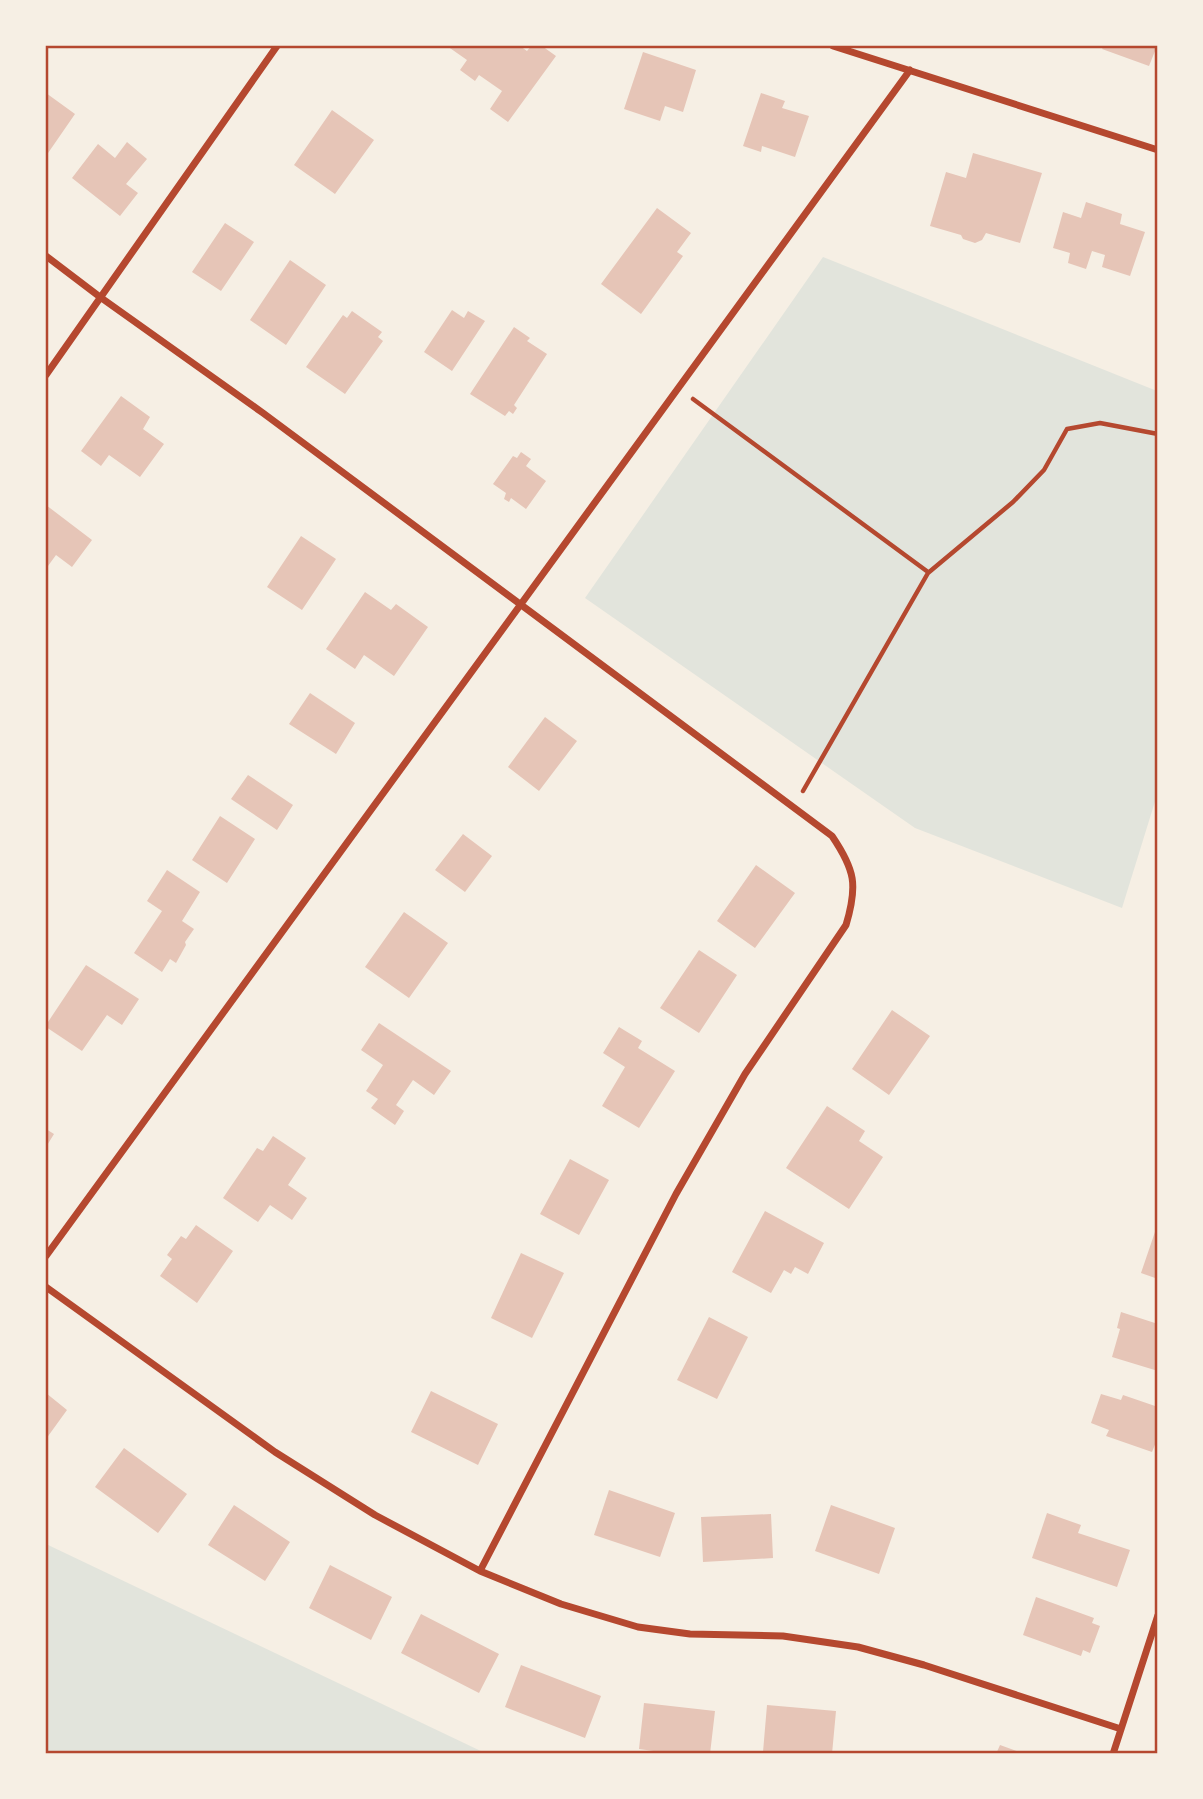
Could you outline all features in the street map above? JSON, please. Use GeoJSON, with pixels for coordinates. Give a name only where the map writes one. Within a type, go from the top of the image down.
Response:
{"type":"FeatureCollection","features":[{"type":"Feature","properties":{"kind":"street"},"geometry":{"type":"LineString","coordinates":[[46,375],[277,46]]}},
{"type":"Feature","properties":{"kind":"street"},"geometry":{"type":"LineString","coordinates":[[833,46],[1157,150]]}},
{"type":"Feature","properties":{"kind":"street"},"geometry":{"type":"LineString","coordinates":[[46,1256],[910,70]]}},
{"type":"Feature","properties":{"kind":"street"},"geometry":{"type":"LineString","coordinates":[[46,256],[832,836],[846,856],[853,877],[854,902],[846,925],[746,1074],[676,1194],[480,1571]]}},
{"type":"Feature","properties":{"kind":"street"},"geometry":{"type":"LineString","coordinates":[[46,1287],[275,1452],[375,1515],[480,1571],[561,1604],[638,1627],[690,1634],[783,1636],[858,1647],[924,1665],[1121,1729]]}},
{"type":"Feature","properties":{"kind":"street"},"geometry":{"type":"LineString","coordinates":[[1113,1754],[1157,1615]]}},
{"type":"Feature","properties":{"kind":"path"},"geometry":{"type":"LineString","coordinates":[[678,388],[928,573]]}},
{"type":"Feature","properties":{"kind":"path"},"geometry":{"type":"LineString","coordinates":[[794,807],[928,573],[1013,502],[1044,470],[1067,429],[1100,423],[1157,434]]}},
{"type":"Feature","properties":{"kind":"shaded area"},"geometry":{"type":"Polygon","coordinates":[[[823,257],[1157,391],[1157,795],[1122,908],[915,828],[585,598],[823,257]]]}},
{"type":"Feature","properties":{"kind":"shaded area"},"geometry":{"type":"Polygon","coordinates":[[[46,1544],[485,1753],[46,1753],[46,1544]]]}},
{"type":"Feature","properties":{"kind":"building"},"geometry":{"type":"Polygon","coordinates":[[[447,46],[520,46],[527,51],[531,46],[542,46],[556,56],[508,122],[490,109],[502,91],[479,75],[475,81],[460,70],[467,60],[447,46]]]}},
{"type":"Feature","properties":{"kind":"building"},"geometry":{"type":"Polygon","coordinates":[[[1104,46],[1157,46],[1149,66],[1102,49],[1104,46]]]}},
{"type":"Feature","properties":{"kind":"building"},"geometry":{"type":"Polygon","coordinates":[[[643,52],[696,70],[683,112],[665,106],[660,121],[624,109],[643,52]]]}},
{"type":"Feature","properties":{"kind":"building"},"geometry":{"type":"Polygon","coordinates":[[[46,93],[75,114],[46,156],[46,93]]]}},
{"type":"Feature","properties":{"kind":"building"},"geometry":{"type":"Polygon","coordinates":[[[761,93],[785,101],[782,108],[809,116],[795,157],[762,146],[761,152],[743,146],[761,93]]]}},
{"type":"Feature","properties":{"kind":"building"},"geometry":{"type":"Polygon","coordinates":[[[332,110],[374,140],[335,194],[294,165],[332,110]]]}},
{"type":"Feature","properties":{"kind":"building"},"geometry":{"type":"Polygon","coordinates":[[[127,142],[147,159],[126,184],[138,193],[120,216],[72,178],[98,144],[115,158],[127,142]]]}},
{"type":"Feature","properties":{"kind":"building"},"geometry":{"type":"Polygon","coordinates":[[[973,153],[1042,173],[1020,243],[986,233],[982,240],[975,243],[963,239],[961,235],[930,226],[946,172],[966,178],[973,153]]]}},
{"type":"Feature","properties":{"kind":"building"},"geometry":{"type":"Polygon","coordinates":[[[1086,202],[1122,214],[1120,224],[1145,232],[1130,276],[1102,267],[1105,255],[1092,251],[1086,269],[1068,263],[1070,253],[1053,248],[1063,212],[1081,218],[1086,202]]]}},
{"type":"Feature","properties":{"kind":"building"},"geometry":{"type":"Polygon","coordinates":[[[657,208],[691,233],[677,252],[683,256],[641,314],[601,284],[657,208]]]}},
{"type":"Feature","properties":{"kind":"building"},"geometry":{"type":"Polygon","coordinates":[[[225,223],[254,242],[221,291],[192,272],[225,223]]]}},
{"type":"Feature","properties":{"kind":"building"},"geometry":{"type":"Polygon","coordinates":[[[290,260],[326,285],[286,345],[250,320],[290,260]]]}},
{"type":"Feature","properties":{"kind":"building"},"geometry":{"type":"Polygon","coordinates":[[[452,310],[464,318],[468,311],[485,321],[452,371],[424,352],[452,310]]]}},
{"type":"Feature","properties":{"kind":"building"},"geometry":{"type":"Polygon","coordinates":[[[352,311],[382,332],[378,337],[383,341],[345,394],[306,367],[343,315],[347,318],[352,311]]]}},
{"type":"Feature","properties":{"kind":"building"},"geometry":{"type":"Polygon","coordinates":[[[514,327],[530,338],[527,341],[547,354],[514,405],[517,408],[513,414],[509,411],[505,416],[470,394],[514,327]]]}},
{"type":"Feature","properties":{"kind":"building"},"geometry":{"type":"Polygon","coordinates":[[[121,396],[150,417],[143,429],[164,444],[140,477],[109,455],[101,466],[81,451],[121,396]]]}},
{"type":"Feature","properties":{"kind":"building"},"geometry":{"type":"Polygon","coordinates":[[[521,452],[531,459],[526,466],[546,481],[526,509],[511,498],[509,502],[504,499],[506,493],[493,484],[513,456],[517,458],[521,452]]]}},
{"type":"Feature","properties":{"kind":"building"},"geometry":{"type":"Polygon","coordinates":[[[46,505],[92,540],[72,567],[56,555],[48,566],[46,564],[46,505]]]}},
{"type":"Feature","properties":{"kind":"building"},"geometry":{"type":"Polygon","coordinates":[[[301,536],[336,559],[302,610],[267,587],[301,536]]]}},
{"type":"Feature","properties":{"kind":"building"},"geometry":{"type":"Polygon","coordinates":[[[365,592],[391,610],[396,604],[428,627],[394,676],[364,655],[355,669],[326,649],[365,592]]]}},
{"type":"Feature","properties":{"kind":"building"},"geometry":{"type":"Polygon","coordinates":[[[310,693],[355,723],[336,754],[289,724],[310,693]]]}},
{"type":"Feature","properties":{"kind":"building"},"geometry":{"type":"Polygon","coordinates":[[[545,717],[577,741],[539,791],[508,767],[545,717]]]}},
{"type":"Feature","properties":{"kind":"building"},"geometry":{"type":"Polygon","coordinates":[[[248,775],[293,805],[277,830],[231,799],[248,775]]]}},
{"type":"Feature","properties":{"kind":"building"},"geometry":{"type":"Polygon","coordinates":[[[220,816],[255,839],[227,883],[192,860],[220,816]]]}},
{"type":"Feature","properties":{"kind":"building"},"geometry":{"type":"Polygon","coordinates":[[[463,834],[492,856],[465,892],[435,870],[463,834]]]}},
{"type":"Feature","properties":{"kind":"building"},"geometry":{"type":"Polygon","coordinates":[[[756,865],[795,893],[755,948],[717,921],[756,865]]]}},
{"type":"Feature","properties":{"kind":"building"},"geometry":{"type":"Polygon","coordinates":[[[167,870],[200,892],[182,921],[194,929],[176,963],[170,959],[162,972],[134,953],[162,911],[147,901],[167,870]]]}},
{"type":"Feature","properties":{"kind":"building"},"geometry":{"type":"Polygon","coordinates":[[[404,912],[448,943],[409,998],[365,967],[404,912]]]}},
{"type":"Feature","properties":{"kind":"building"},"geometry":{"type":"Polygon","coordinates":[[[699,950],[737,975],[699,1033],[660,1008],[699,950]]]}},
{"type":"Feature","properties":{"kind":"building"},"geometry":{"type":"Polygon","coordinates":[[[86,965],[139,999],[122,1025],[107,1015],[82,1051],[46,1025],[86,965]]]}},
{"type":"Feature","properties":{"kind":"building"},"geometry":{"type":"Polygon","coordinates":[[[892,1010],[930,1036],[889,1095],[852,1069],[892,1010]]]}},
{"type":"Feature","properties":{"kind":"building"},"geometry":{"type":"Polygon","coordinates":[[[379,1023],[451,1071],[434,1095],[413,1080],[396,1105],[404,1111],[395,1125],[371,1108],[378,1099],[366,1091],[383,1065],[361,1050],[379,1023]]]}},
{"type":"Feature","properties":{"kind":"building"},"geometry":{"type":"Polygon","coordinates":[[[619,1027],[642,1041],[638,1048],[675,1071],[639,1128],[602,1106],[625,1067],[603,1053],[619,1027]]]}},
{"type":"Feature","properties":{"kind":"building"},"geometry":{"type":"Polygon","coordinates":[[[827,1106],[865,1131],[859,1141],[883,1157],[849,1209],[786,1168],[827,1106]]]}},
{"type":"Feature","properties":{"kind":"building"},"geometry":{"type":"Polygon","coordinates":[[[46,1129],[54,1134],[46,1147],[46,1129]]]}},
{"type":"Feature","properties":{"kind":"building"},"geometry":{"type":"Polygon","coordinates":[[[273,1136],[306,1158],[288,1185],[307,1198],[292,1220],[270,1205],[258,1222],[223,1198],[257,1148],[263,1151],[273,1136]]]}},
{"type":"Feature","properties":{"kind":"building"},"geometry":{"type":"Polygon","coordinates":[[[570,1159],[609,1180],[579,1235],[540,1214],[570,1159]]]}},
{"type":"Feature","properties":{"kind":"building"},"geometry":{"type":"Polygon","coordinates":[[[765,1211],[824,1243],[808,1274],[795,1267],[791,1274],[784,1270],[771,1293],[732,1272],[765,1211]]]}},
{"type":"Feature","properties":{"kind":"building"},"geometry":{"type":"Polygon","coordinates":[[[196,1225],[233,1251],[197,1303],[160,1276],[172,1259],[167,1255],[181,1236],[186,1239],[196,1225]]]}},
{"type":"Feature","properties":{"kind":"building"},"geometry":{"type":"Polygon","coordinates":[[[1158,1226],[1158,1279],[1141,1273],[1158,1226]]]}},
{"type":"Feature","properties":{"kind":"building"},"geometry":{"type":"Polygon","coordinates":[[[521,1253],[564,1273],[532,1338],[491,1318],[521,1253]]]}},
{"type":"Feature","properties":{"kind":"building"},"geometry":{"type":"Polygon","coordinates":[[[1121,1312],[1158,1324],[1158,1371],[1112,1357],[1120,1329],[1117,1328],[1121,1312]]]}},
{"type":"Feature","properties":{"kind":"building"},"geometry":{"type":"Polygon","coordinates":[[[709,1317],[748,1337],[717,1399],[677,1380],[709,1317]]]}},
{"type":"Feature","properties":{"kind":"building"},"geometry":{"type":"Polygon","coordinates":[[[431,1391],[498,1424],[478,1465],[411,1432],[431,1391]]]}},
{"type":"Feature","properties":{"kind":"building"},"geometry":{"type":"Polygon","coordinates":[[[46,1393],[67,1410],[46,1439],[46,1393]]]}},
{"type":"Feature","properties":{"kind":"building"},"geometry":{"type":"Polygon","coordinates":[[[1101,1394],[1121,1400],[1123,1395],[1158,1407],[1158,1437],[1152,1452],[1106,1436],[1109,1430],[1091,1423],[1101,1394]]]}},
{"type":"Feature","properties":{"kind":"building"},"geometry":{"type":"Polygon","coordinates":[[[124,1448],[187,1494],[158,1533],[95,1487],[124,1448]]]}},
{"type":"Feature","properties":{"kind":"building"},"geometry":{"type":"Polygon","coordinates":[[[609,1490],[675,1513],[660,1557],[594,1535],[609,1490]]]}},
{"type":"Feature","properties":{"kind":"building"},"geometry":{"type":"Polygon","coordinates":[[[234,1505],[290,1542],[265,1581],[208,1545],[234,1505]]]}},
{"type":"Feature","properties":{"kind":"building"},"geometry":{"type":"Polygon","coordinates":[[[831,1505],[895,1528],[879,1574],[815,1551],[831,1505]]]}},
{"type":"Feature","properties":{"kind":"building"},"geometry":{"type":"Polygon","coordinates":[[[1047,1513],[1081,1525],[1078,1533],[1130,1550],[1117,1587],[1032,1558],[1047,1513]]]}},
{"type":"Feature","properties":{"kind":"building"},"geometry":{"type":"Polygon","coordinates":[[[771,1514],[773,1558],[703,1562],[701,1517],[771,1514]]]}},
{"type":"Feature","properties":{"kind":"building"},"geometry":{"type":"Polygon","coordinates":[[[330,1565],[392,1597],[371,1640],[309,1608],[330,1565]]]}},
{"type":"Feature","properties":{"kind":"building"},"geometry":{"type":"Polygon","coordinates":[[[1036,1597],[1094,1618],[1092,1623],[1100,1626],[1090,1653],[1083,1650],[1081,1656],[1023,1635],[1036,1597]]]}},
{"type":"Feature","properties":{"kind":"building"},"geometry":{"type":"Polygon","coordinates":[[[421,1614],[499,1654],[479,1693],[401,1653],[421,1614]]]}},
{"type":"Feature","properties":{"kind":"building"},"geometry":{"type":"Polygon","coordinates":[[[521,1665],[601,1696],[585,1738],[505,1707],[521,1665]]]}},
{"type":"Feature","properties":{"kind":"building"},"geometry":{"type":"Polygon","coordinates":[[[644,1703],[715,1711],[710,1754],[675,1754],[639,1749],[644,1703]]]}},
{"type":"Feature","properties":{"kind":"building"},"geometry":{"type":"Polygon","coordinates":[[[767,1705],[836,1711],[832,1754],[763,1752],[767,1705]]]}},
{"type":"Feature","properties":{"kind":"building"},"geometry":{"type":"Polygon","coordinates":[[[1000,1745],[1022,1753],[1022,1754],[996,1754],[1000,1745]]]}}]}
